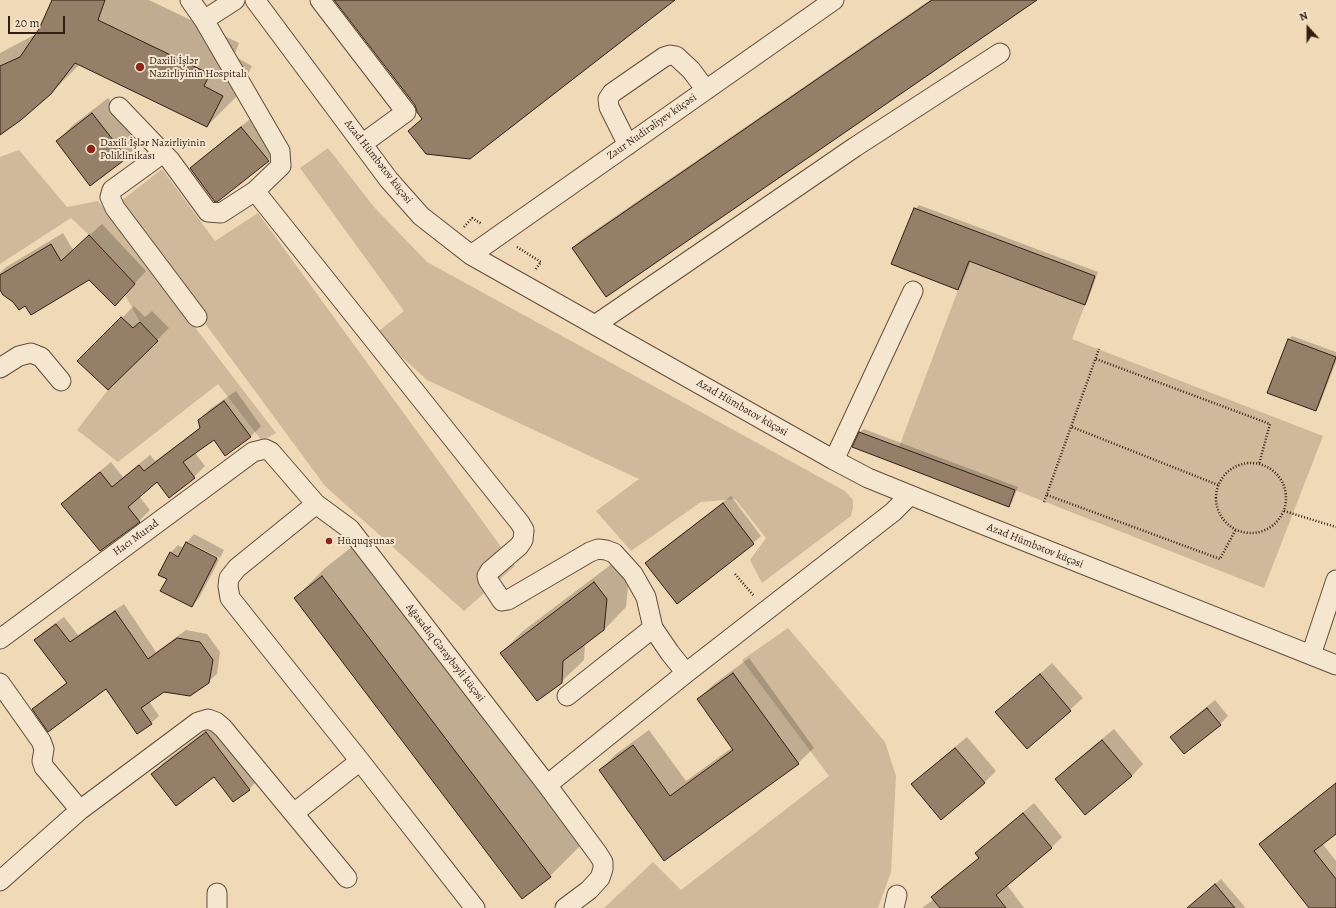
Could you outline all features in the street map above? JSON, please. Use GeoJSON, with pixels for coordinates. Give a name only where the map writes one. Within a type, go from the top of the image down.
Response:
{"type":"FeatureCollection","features":[{"type":"Feature","properties":{"kind":"street"},"geometry":{"type":"LineString","coordinates":[[119,108],[170,160],[208,212],[221,213],[255,191],[281,166],[280,151],[204,20],[190,0]]}},
{"type":"Feature","properties":{"kind":"street"},"geometry":{"type":"LineString","coordinates":[[204,20],[235,0]]}},
{"type":"Feature","properties":{"kind":"street","name":"Azad Hümbətov küçəsi"},"geometry":{"type":"LineString","coordinates":[[255,0],[389,180],[421,216],[471,255],[868,478],[909,496],[1336,664]]}},
{"type":"Feature","properties":{"kind":"street"},"geometry":{"type":"LineString","coordinates":[[320,0],[406,112],[362,144]]}},
{"type":"Feature","properties":{"kind":"street","name":"Zaur Nudirəliyev küçəsi"},"geometry":{"type":"LineString","coordinates":[[471,255],[834,0]]}},
{"type":"Feature","properties":{"kind":"street"},"geometry":{"type":"LineString","coordinates":[[595,325],[855,147],[1000,53]]}},
{"type":"Feature","properties":{"kind":"street"},"geometry":{"type":"LineString","coordinates":[[628,145],[609,107],[608,99],[612,92],[664,57],[670,55],[676,56],[691,70],[706,90]]}},
{"type":"Feature","properties":{"kind":"street"},"geometry":{"type":"LineString","coordinates":[[163,153],[116,186],[112,190],[110,197],[115,208],[197,317]]}},
{"type":"Feature","properties":{"kind":"street"},"geometry":{"type":"LineString","coordinates":[[255,191],[522,526],[524,530],[523,540],[519,546],[490,571],[488,576],[488,580],[502,601],[508,600],[590,552],[598,549],[614,553],[633,574],[646,597],[653,628],[686,673]]}},
{"type":"Feature","properties":{"kind":"street"},"geometry":{"type":"LineString","coordinates":[[834,460],[913,292]]}},
{"type":"Feature","properties":{"kind":"street"},"geometry":{"type":"LineString","coordinates":[[0,368],[19,356],[31,353],[41,357],[61,381]]}},
{"type":"Feature","properties":{"kind":"street","name":"Hacı Murad"},"geometry":{"type":"LineString","coordinates":[[0,639],[253,452],[265,449],[275,455]]}},
{"type":"Feature","properties":{"kind":"street","name":"Ağasadıq Gəraybəyli küçəsi"},"geometry":{"type":"LineString","coordinates":[[275,455],[316,504],[350,529],[547,785],[598,854],[603,862],[604,869],[600,878],[589,890],[565,908]]}},
{"type":"Feature","properties":{"kind":"street"},"geometry":{"type":"LineString","coordinates":[[547,785],[686,673],[767,612],[893,512],[909,496]]}},
{"type":"Feature","properties":{"kind":"street"},"geometry":{"type":"LineString","coordinates":[[316,504],[237,568],[229,578],[228,586],[230,598],[475,908]]}},
{"type":"Feature","properties":{"kind":"street"},"geometry":{"type":"LineString","coordinates":[[1312,655],[1336,580]]}},
{"type":"Feature","properties":{"kind":"street"},"geometry":{"type":"LineString","coordinates":[[567,696],[653,628]]}},
{"type":"Feature","properties":{"kind":"street"},"geometry":{"type":"LineString","coordinates":[[0,683],[41,741],[44,749],[42,761],[44,767],[80,810]]}},
{"type":"Feature","properties":{"kind":"street"},"geometry":{"type":"LineString","coordinates":[[0,881],[80,810],[198,722],[208,719],[216,722],[223,728],[348,878]]}},
{"type":"Feature","properties":{"kind":"street"},"geometry":{"type":"LineString","coordinates":[[294,813],[360,761]]}},
{"type":"Feature","properties":{"kind":"path"},"geometry":{"type":"LineString","coordinates":[[1044,502],[1099,349]]}},
{"type":"Feature","properties":{"kind":"path"},"geometry":{"type":"LineString","coordinates":[[1096,359],[1270,424],[1259,464]]}},
{"type":"Feature","properties":{"kind":"path"},"geometry":{"type":"LineString","coordinates":[[1072,427],[1218,485]]}},
{"type":"Feature","properties":{"kind":"path"},"geometry":{"type":"LineString","coordinates":[[1247,462],[1264,464],[1278,474],[1286,490],[1286,507],[1278,522],[1263,532],[1246,533],[1230,527],[1219,514],[1215,497],[1218,485],[1219,480],[1231,468],[1247,462]]}},
{"type":"Feature","properties":{"kind":"path"},"geometry":{"type":"LineString","coordinates":[[1047,495],[1220,559],[1236,529]]}},
{"type":"Feature","properties":{"kind":"path"},"geometry":{"type":"LineString","coordinates":[[1284,511],[1336,527]]}},
{"type":"Feature","properties":{"kind":"path"},"geometry":{"type":"LineString","coordinates":[[735,574],[767,612]]}},
{"type":"Feature","properties":{"kind":"shaded area"},"geometry":{"type":"Polygon","coordinates":[[[328,148],[374,207],[427,262],[845,491],[853,500],[851,516],[762,583],[750,560],[766,538],[735,499],[701,502],[631,551],[596,511],[639,479],[427,380],[376,333],[404,311],[300,168],[328,148]]]}},
{"type":"Feature","properties":{"kind":"shaded area"},"geometry":{"type":"Polygon","coordinates":[[[19,150],[67,207],[98,201],[276,433],[262,441],[218,384],[118,462],[77,430],[108,390],[158,340],[140,322],[125,295],[135,284],[71,218],[0,264],[0,157],[19,150]]]}},
{"type":"Feature","properties":{"kind":"shaded area"},"geometry":{"type":"Polygon","coordinates":[[[162,169],[215,241],[258,213],[515,566],[464,611],[325,486],[117,204],[162,169]]]}},
{"type":"Feature","properties":{"kind":"shaded area"},"geometry":{"type":"Polygon","coordinates":[[[969,261],[1085,305],[1072,339],[1323,436],[1264,588],[1015,490],[899,447],[969,261]]]}},
{"type":"Feature","properties":{"kind":"shaded area"},"geometry":{"type":"Polygon","coordinates":[[[788,628],[885,742],[896,776],[891,872],[878,908],[604,908],[653,862],[681,890],[829,776],[742,660],[788,628]]]}},
{"type":"Feature","properties":{"kind":"building","name":"Daxili İşlər Nazirliyinin Hospitalı"},"geometry":{"type":"Polygon","coordinates":[[[52,0],[105,0],[98,20],[210,74],[204,86],[223,96],[207,127],[75,63],[51,94],[21,120],[0,135],[0,66],[20,57],[39,29],[52,0]]]}},
{"type":"Feature","properties":{"kind":"building"},"geometry":{"type":"Polygon","coordinates":[[[334,0],[675,0],[470,159],[426,154],[408,131],[422,119],[417,112],[415,105],[334,0]]]}},
{"type":"Feature","properties":{"kind":"building"},"geometry":{"type":"Polygon","coordinates":[[[932,0],[1037,0],[606,297],[572,248],[932,0]]]}},
{"type":"Feature","properties":{"kind":"building","name":"Daxili İşlər Nazirliyinin Poliklinikası"},"geometry":{"type":"Polygon","coordinates":[[[92,113],[127,158],[90,186],[56,141],[92,113]]]}},
{"type":"Feature","properties":{"kind":"building"},"geometry":{"type":"Polygon","coordinates":[[[241,127],[269,161],[217,202],[215,202],[190,168],[241,127]]]}},
{"type":"Feature","properties":{"kind":"building"},"geometry":{"type":"Polygon","coordinates":[[[914,208],[1095,276],[1085,305],[969,261],[958,290],[891,264],[914,208]]]}},
{"type":"Feature","properties":{"kind":"building"},"geometry":{"type":"Polygon","coordinates":[[[89,235],[135,284],[115,306],[89,280],[31,315],[25,306],[19,310],[13,302],[3,295],[0,290],[0,275],[51,244],[61,261],[89,235]]]}},
{"type":"Feature","properties":{"kind":"building"},"geometry":{"type":"Polygon","coordinates":[[[121,317],[133,328],[140,322],[158,341],[108,390],[77,361],[121,317]]]}},
{"type":"Feature","properties":{"kind":"building"},"geometry":{"type":"Polygon","coordinates":[[[1288,339],[1336,357],[1316,411],[1267,393],[1288,339]]]}},
{"type":"Feature","properties":{"kind":"building"},"geometry":{"type":"Polygon","coordinates":[[[224,401],[251,437],[225,456],[214,440],[183,462],[195,478],[169,498],[157,482],[128,507],[140,522],[100,551],[61,504],[100,472],[112,487],[139,465],[144,471],[200,428],[198,420],[224,401]]]}},
{"type":"Feature","properties":{"kind":"building"},"geometry":{"type":"Polygon","coordinates":[[[859,432],[1015,490],[1009,507],[852,447],[859,432]]]}},
{"type":"Feature","properties":{"kind":"building"},"geometry":{"type":"Polygon","coordinates":[[[723,503],[754,544],[677,604],[645,563],[723,503]]]}},
{"type":"Feature","properties":{"kind":"building"},"geometry":{"type":"Polygon","coordinates":[[[186,542],[217,558],[192,607],[160,591],[167,579],[158,575],[170,552],[178,557],[186,542]]]}},
{"type":"Feature","properties":{"kind":"building"},"geometry":{"type":"Polygon","coordinates":[[[322,576],[551,877],[522,899],[294,598],[322,576]]]}},
{"type":"Feature","properties":{"kind":"building"},"geometry":{"type":"Polygon","coordinates":[[[594,582],[607,599],[604,630],[563,661],[562,683],[537,701],[500,653],[594,582]]]}},
{"type":"Feature","properties":{"kind":"building"},"geometry":{"type":"Polygon","coordinates":[[[115,611],[148,659],[177,638],[200,642],[213,660],[209,683],[190,696],[164,692],[141,708],[152,724],[137,734],[106,689],[48,732],[32,709],[67,683],[34,640],[56,624],[70,642],[115,611]]]}},
{"type":"Feature","properties":{"kind":"building"},"geometry":{"type":"Polygon","coordinates":[[[733,673],[799,764],[664,861],[599,770],[633,745],[670,796],[733,750],[697,699],[733,673]]]}},
{"type":"Feature","properties":{"kind":"building"},"geometry":{"type":"Polygon","coordinates":[[[1040,674],[1071,711],[1027,749],[995,712],[1040,674]]]}},
{"type":"Feature","properties":{"kind":"building"},"geometry":{"type":"Polygon","coordinates":[[[1207,708],[1221,725],[1184,754],[1170,737],[1207,708]]]}},
{"type":"Feature","properties":{"kind":"building"},"geometry":{"type":"Polygon","coordinates":[[[206,732],[250,790],[233,802],[214,777],[176,806],[151,774],[206,732]]]}},
{"type":"Feature","properties":{"kind":"building"},"geometry":{"type":"Polygon","coordinates":[[[1102,740],[1132,776],[1085,815],[1055,779],[1102,740]]]}},
{"type":"Feature","properties":{"kind":"building"},"geometry":{"type":"Polygon","coordinates":[[[955,748],[985,783],[941,820],[911,784],[955,748]]]}},
{"type":"Feature","properties":{"kind":"building"},"geometry":{"type":"Polygon","coordinates":[[[1336,783],[1336,834],[1314,851],[1336,879],[1336,908],[1309,908],[1259,844],[1336,783]]]}},
{"type":"Feature","properties":{"kind":"building"},"geometry":{"type":"Polygon","coordinates":[[[1023,813],[1052,848],[996,895],[1006,908],[940,908],[931,897],[979,858],[975,853],[1023,813]]]}},
{"type":"Feature","properties":{"kind":"building"},"geometry":{"type":"Polygon","coordinates":[[[1215,884],[1235,908],[1187,908],[1215,884]]]}},
{"type":"Feature","properties":{"kind":"place","name":"Daxili İşlər Nazirliyinin Hospitalı"},"geometry":{"type":"Point","coordinates":[140,67]}},
{"type":"Feature","properties":{"kind":"place","name":"Daxili İşlər Nazirliyinin Poliklinikası"},"geometry":{"type":"Point","coordinates":[91,149]}},
{"type":"Feature","properties":{"kind":"place","name":"Hüquqşunas"},"geometry":{"type":"Point","coordinates":[329,541]}}]}
